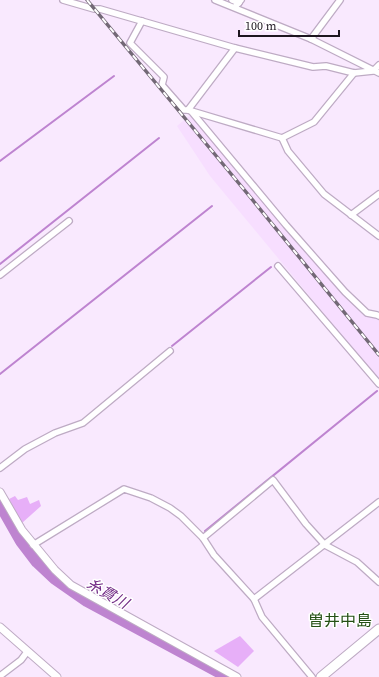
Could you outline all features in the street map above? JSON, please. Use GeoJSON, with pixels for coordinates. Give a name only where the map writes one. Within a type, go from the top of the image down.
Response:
{"type":"FeatureCollection","features":[{"type":"Feature","properties":{"kind":"main road"},"geometry":{"type":"LineString","coordinates":[[321,677],[379,629]]}},
{"type":"Feature","properties":{"kind":"street"},"geometry":{"type":"LineString","coordinates":[[63,0],[235,48],[313,67],[326,66],[354,73],[376,72]]}},
{"type":"Feature","properties":{"kind":"street"},"geometry":{"type":"LineString","coordinates":[[215,0],[238,3]]}},
{"type":"Feature","properties":{"kind":"street"},"geometry":{"type":"LineString","coordinates":[[232,0],[376,72]]}},
{"type":"Feature","properties":{"kind":"street"},"geometry":{"type":"LineString","coordinates":[[311,39],[340,0]]}},
{"type":"Feature","properties":{"kind":"street"},"geometry":{"type":"LineString","coordinates":[[142,21],[130,42],[164,77],[162,85],[184,110],[189,110],[282,138],[314,122],[354,73]]}},
{"type":"Feature","properties":{"kind":"street"},"geometry":{"type":"LineString","coordinates":[[189,110],[235,48]]}},
{"type":"Feature","properties":{"kind":"street"},"geometry":{"type":"LineString","coordinates":[[376,72],[379,65]]}},
{"type":"Feature","properties":{"kind":"street"},"geometry":{"type":"LineString","coordinates":[[189,110],[345,292],[366,313],[379,316]]}},
{"type":"Feature","properties":{"kind":"street"},"geometry":{"type":"LineString","coordinates":[[282,138],[288,151],[324,194],[379,236]]}},
{"type":"Feature","properties":{"kind":"street"},"geometry":{"type":"LineString","coordinates":[[351,214],[379,194]]}},
{"type":"Feature","properties":{"kind":"street"},"geometry":{"type":"LineString","coordinates":[[0,275],[69,221]]}},
{"type":"Feature","properties":{"kind":"street"},"geometry":{"type":"LineString","coordinates":[[278,266],[379,384]]}},
{"type":"Feature","properties":{"kind":"street"},"geometry":{"type":"LineString","coordinates":[[0,468],[25,449],[55,433],[83,423],[170,351]]}},
{"type":"Feature","properties":{"kind":"street"},"geometry":{"type":"LineString","coordinates":[[203,538],[273,480],[306,524],[325,545],[357,562],[379,582]]}},
{"type":"Feature","properties":{"kind":"street"},"geometry":{"type":"LineString","coordinates":[[33,545],[124,489],[151,498],[170,508],[181,516],[203,538],[214,555],[254,599],[262,617],[312,677]]}},
{"type":"Feature","properties":{"kind":"street"},"geometry":{"type":"LineString","coordinates":[[0,492],[22,530],[33,545],[55,570],[71,585],[237,677]]}},
{"type":"Feature","properties":{"kind":"street"},"geometry":{"type":"LineString","coordinates":[[254,599],[379,502]]}},
{"type":"Feature","properties":{"kind":"street"},"geometry":{"type":"LineString","coordinates":[[0,627],[57,677]]}},
{"type":"Feature","properties":{"kind":"street"},"geometry":{"type":"LineString","coordinates":[[0,676],[21,660],[27,652]]}},
{"type":"Feature","properties":{"kind":"shaded area"},"geometry":{"type":"Polygon","coordinates":[[[190,115],[363,315],[376,316],[379,319],[379,380],[210,176],[177,126],[190,115]]]}},
{"type":"Feature","properties":{"kind":"shaded area"},"geometry":{"type":"Polygon","coordinates":[[[15,496],[18,500],[27,497],[30,504],[39,500],[41,506],[22,523],[9,499],[15,496]]]}},
{"type":"Feature","properties":{"kind":"shaded area"},"geometry":{"type":"Polygon","coordinates":[[[240,636],[254,651],[238,667],[214,651],[240,636]]]}},
{"type":"Feature","properties":{"kind":"waterway"},"geometry":{"type":"LineString","coordinates":[[0,161],[114,76]]}},
{"type":"Feature","properties":{"kind":"waterway"},"geometry":{"type":"LineString","coordinates":[[0,264],[159,138]]}},
{"type":"Feature","properties":{"kind":"waterway"},"geometry":{"type":"LineString","coordinates":[[0,374],[212,206]]}},
{"type":"Feature","properties":{"kind":"waterway"},"geometry":{"type":"LineString","coordinates":[[172,346],[271,267]]}},
{"type":"Feature","properties":{"kind":"waterway"},"geometry":{"type":"LineString","coordinates":[[205,531],[377,391]]}},
{"type":"Feature","properties":{"kind":"waterway","name":"糸貫川"},"geometry":{"type":"LineString","coordinates":[[0,504],[21,541],[37,562],[54,578],[87,601],[228,677]]}},
{"type":"Feature","properties":{"kind":"railway"},"geometry":{"type":"LineString","coordinates":[[87,0],[379,355]]}},
{"type":"Feature","properties":{"kind":"district","name":"曽井中島"},"geometry":{"type":"Point","coordinates":[340,620]}}]}
